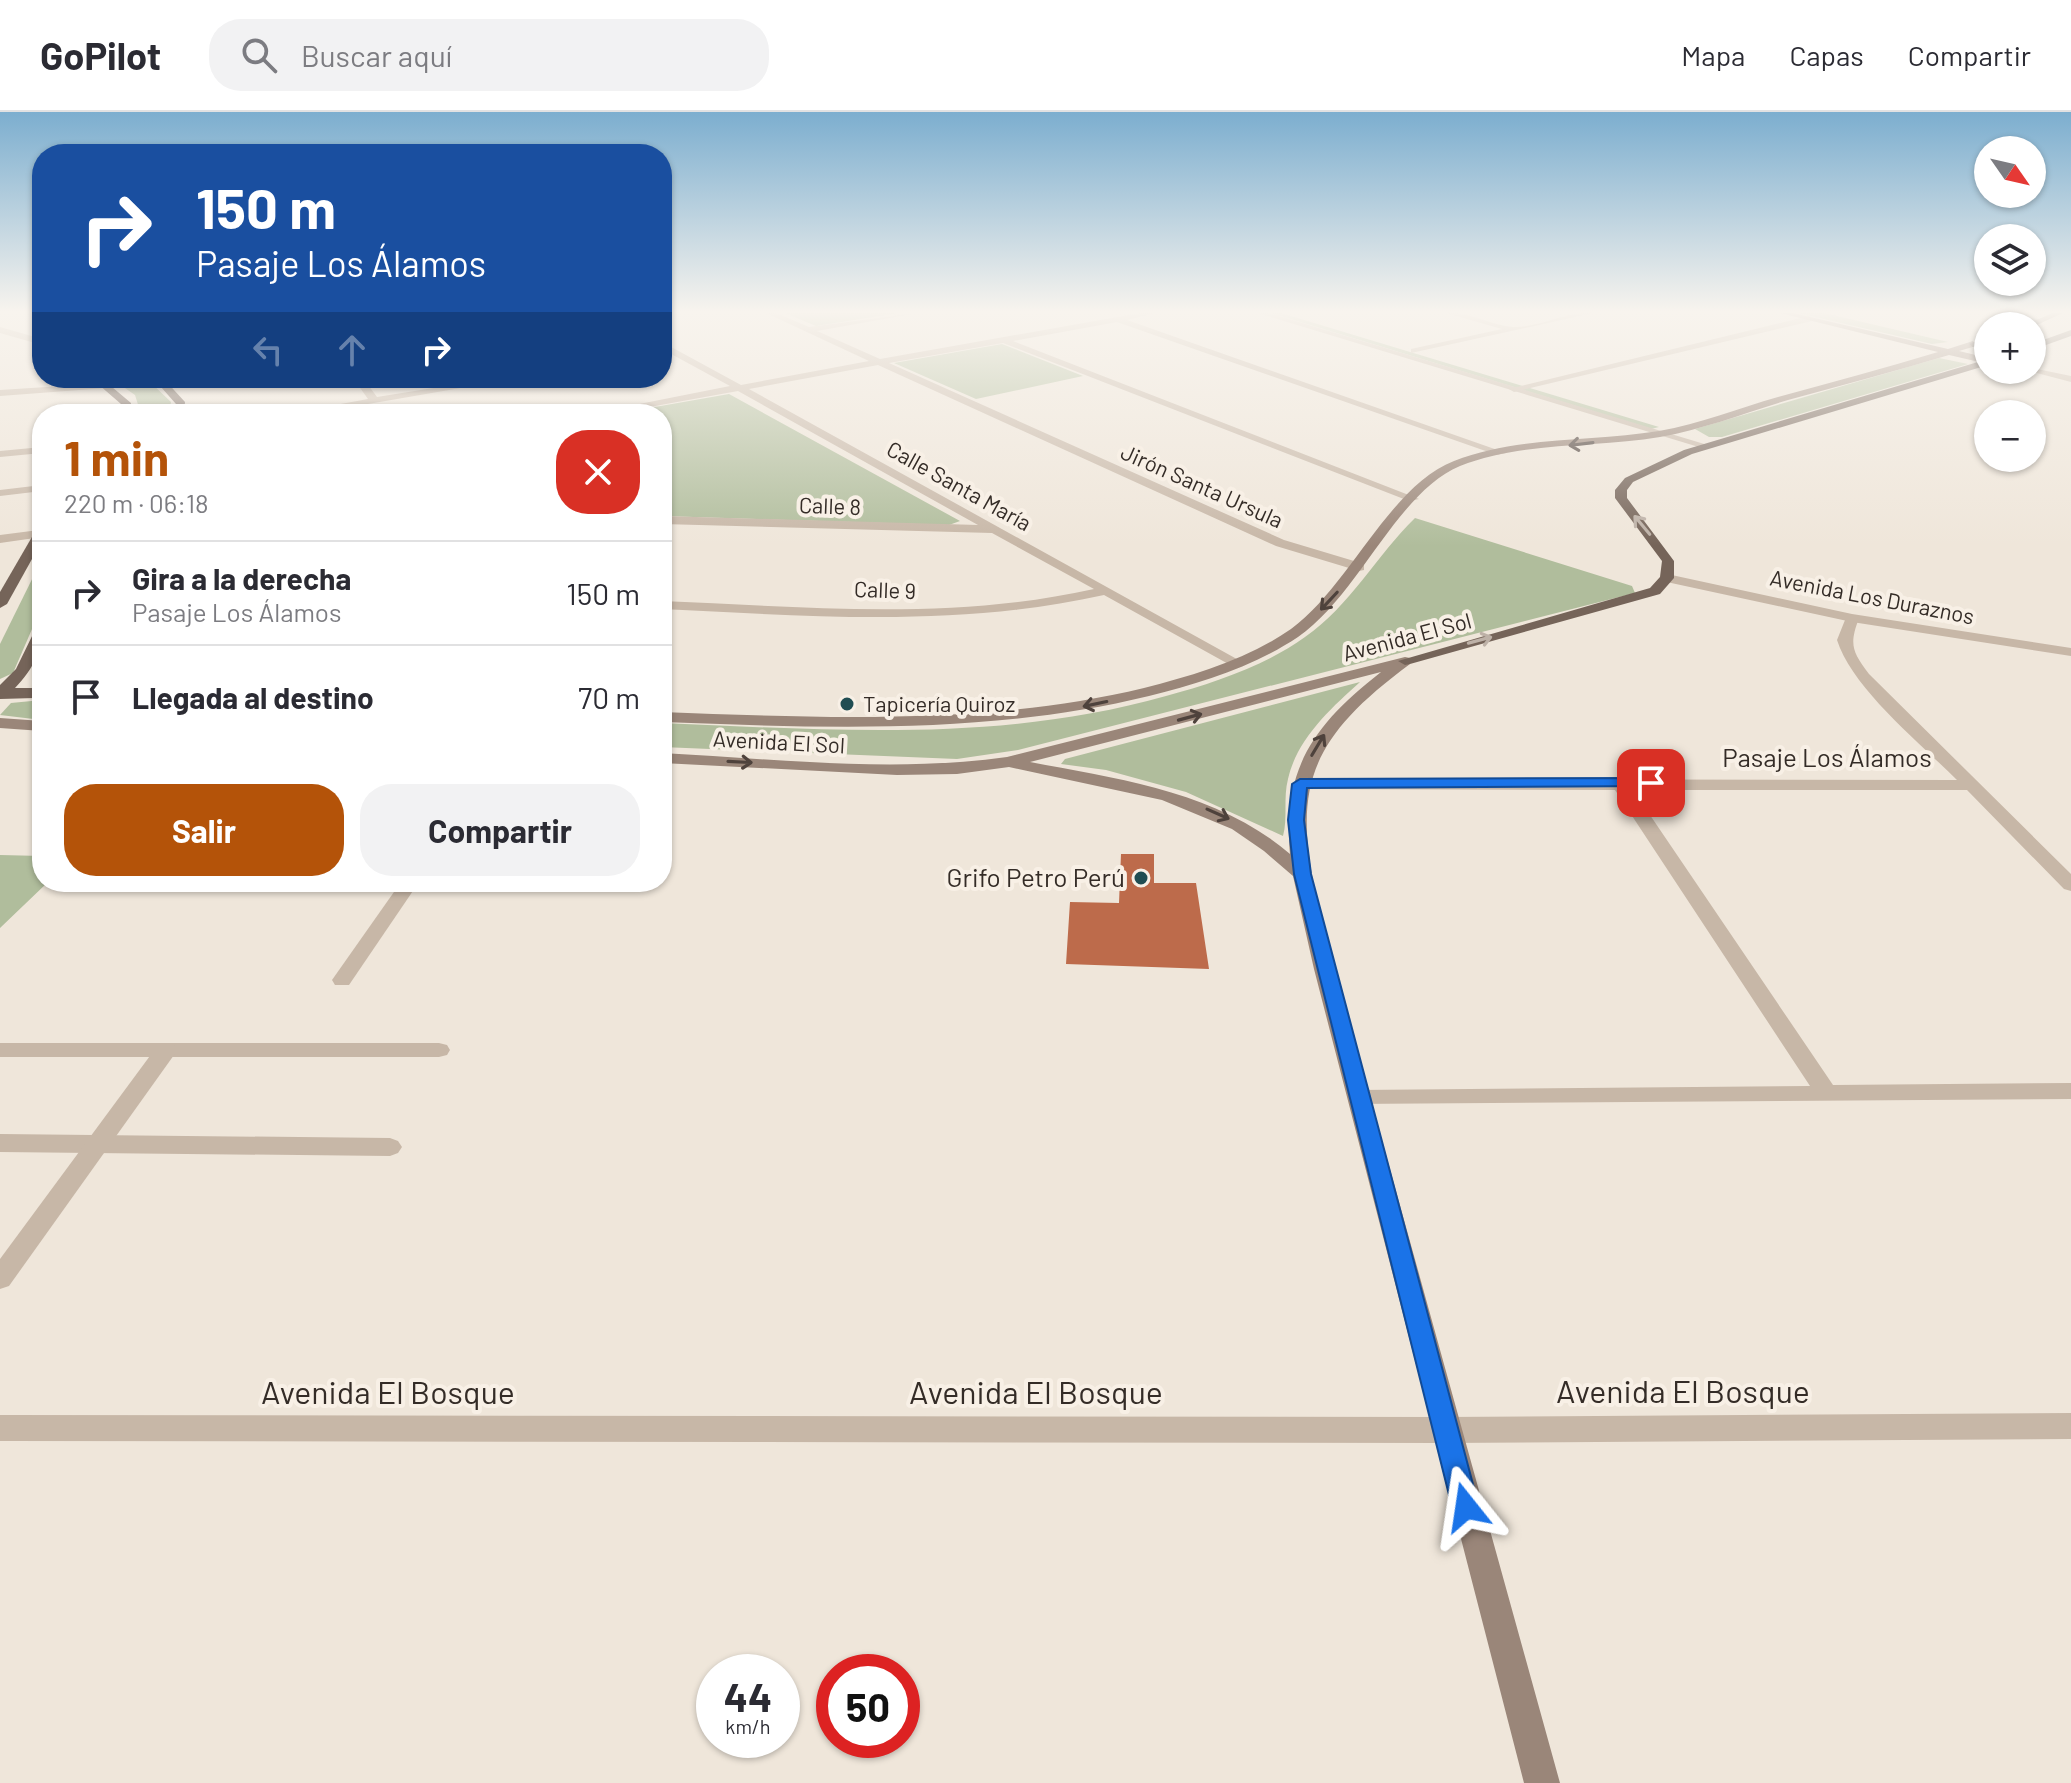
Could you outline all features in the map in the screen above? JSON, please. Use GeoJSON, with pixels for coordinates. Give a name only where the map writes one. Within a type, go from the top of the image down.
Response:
{"type":"FeatureCollection","features":[{"type":"Feature","properties":{"kind":"main road","name":"Avenida El Sol"},"geometry":{"type":"LineString","coordinates":[[672,717],[878,725],[1008,718],[1133,696],[1237,663],[1311,620],[1438,472],[1501,453],[1677,430],[1814,391]]}},
{"type":"Feature","properties":{"kind":"main road"},"geometry":{"type":"LineString","coordinates":[[1667,578],[1668,561],[1621,498],[1621,490],[1644,471],[1706,446],[1889,391]]}},
{"type":"Feature","properties":{"kind":"main road"},"geometry":{"type":"LineString","coordinates":[[2,596],[32,545]]}},
{"type":"Feature","properties":{"kind":"main road","name":"Avenida El Sol"},"geometry":{"type":"LineString","coordinates":[[672,759],[897,770],[957,769],[1007,762],[1405,661],[1639,597],[1655,591],[1667,578]]}},
{"type":"Feature","properties":{"kind":"main road"},"geometry":{"type":"LineString","coordinates":[[1,693],[23,671],[32,652]]}},
{"type":"Feature","properties":{"kind":"main road"},"geometry":{"type":"LineString","coordinates":[[1405,661],[1381,678],[1331,725],[1300,784],[1296,820],[1302,874],[1445,1430],[1542,1783]]}},
{"type":"Feature","properties":{"kind":"main road"},"geometry":{"type":"LineString","coordinates":[[1,693],[32,693]]}},
{"type":"Feature","properties":{"kind":"main road"},"geometry":{"type":"LineString","coordinates":[[0,723],[32,725]]}},
{"type":"Feature","properties":{"kind":"main road"},"geometry":{"type":"LineString","coordinates":[[1007,762],[1116,781],[1215,812],[1249,830],[1302,874]]}},
{"type":"Feature","properties":{"kind":"street"},"geometry":{"type":"LineString","coordinates":[[0,393],[27,391]]}},
{"type":"Feature","properties":{"kind":"street"},"geometry":{"type":"LineString","coordinates":[[367,391],[374,400]]}},
{"type":"Feature","properties":{"kind":"street"},"geometry":{"type":"LineString","coordinates":[[350,404],[431,391]]}},
{"type":"Feature","properties":{"kind":"street"},"geometry":{"type":"LineString","coordinates":[[648,404],[718,391]]}},
{"type":"Feature","properties":{"kind":"street","name":"Calle Santa María"},"geometry":{"type":"LineString","coordinates":[[746,391],[1237,663]]}},
{"type":"Feature","properties":{"kind":"street","name":"Jirón Santa Ursula"},"geometry":{"type":"LineString","coordinates":[[942,391],[1280,543],[1359,567]]}},
{"type":"Feature","properties":{"kind":"street"},"geometry":{"type":"LineString","coordinates":[[1135,391],[1413,499]]}},
{"type":"Feature","properties":{"kind":"street"},"geometry":{"type":"LineString","coordinates":[[1323,391],[1501,453]]}},
{"type":"Feature","properties":{"kind":"street"},"geometry":{"type":"LineString","coordinates":[[1520,391],[1706,446]]}},
{"type":"Feature","properties":{"kind":"street"},"geometry":{"type":"LineString","coordinates":[[1551,391],[1677,430],[1706,446]]}},
{"type":"Feature","properties":{"kind":"street"},"geometry":{"type":"LineString","coordinates":[[0,454],[32,451]]}},
{"type":"Feature","properties":{"kind":"street"},"geometry":{"type":"LineString","coordinates":[[0,493],[32,489]]}},
{"type":"Feature","properties":{"kind":"street","name":"Calle 8"},"geometry":{"type":"LineString","coordinates":[[672,520],[952,531],[996,529]]}},
{"type":"Feature","properties":{"kind":"street"},"geometry":{"type":"LineString","coordinates":[[0,539],[32,533]]}},
{"type":"Feature","properties":{"kind":"street","name":"Avenida Los Duraznos"},"geometry":{"type":"LineString","coordinates":[[1667,578],[1852,618],[2071,652]]}},
{"type":"Feature","properties":{"kind":"street","name":"Calle 9"},"geometry":{"type":"LineString","coordinates":[[672,605],[951,615],[1057,604],[1105,591]]}},
{"type":"Feature","properties":{"kind":"street"},"geometry":{"type":"LineString","coordinates":[[1852,618],[1844,640],[1850,658],[1888,704],[2071,885]]}},
{"type":"Feature","properties":{"kind":"street"},"geometry":{"type":"LineString","coordinates":[[1619,782],[1826,1092]]}},
{"type":"Feature","properties":{"kind":"street","name":"Pasaje Los Álamos"},"geometry":{"type":"LineString","coordinates":[[1300,784],[1619,782],[1970,785]]}},
{"type":"Feature","properties":{"kind":"street"},"geometry":{"type":"LineString","coordinates":[[342,980],[403,892]]}},
{"type":"Feature","properties":{"kind":"street"},"geometry":{"type":"LineString","coordinates":[[0,1050],[439,1050]]}},
{"type":"Feature","properties":{"kind":"street"},"geometry":{"type":"LineString","coordinates":[[0,1279],[166,1050]]}},
{"type":"Feature","properties":{"kind":"street"},"geometry":{"type":"LineString","coordinates":[[1359,1098],[2071,1091]]}},
{"type":"Feature","properties":{"kind":"street"},"geometry":{"type":"LineString","coordinates":[[0,1143],[390,1147]]}},
{"type":"Feature","properties":{"kind":"street","name":"Avenida El Bosque"},"geometry":{"type":"LineString","coordinates":[[0,1428],[1445,1430],[2071,1426]]}},
{"type":"Feature","properties":{"kind":"green space"},"geometry":{"type":"Polygon","coordinates":[[[129,391],[159,391],[171,404],[138,404],[135,395],[129,391]]]}},
{"type":"Feature","properties":{"kind":"green space"},"geometry":{"type":"Polygon","coordinates":[[[958,391],[1013,391],[976,399],[958,391]]]}},
{"type":"Feature","properties":{"kind":"green space"},"geometry":{"type":"Polygon","coordinates":[[[1526,391],[1540,391],[1659,427],[1651,429],[1526,391]]]}},
{"type":"Feature","properties":{"kind":"green space"},"geometry":{"type":"Polygon","coordinates":[[[1826,391],[1877,391],[1722,437],[1709,437],[1695,429],[1826,391]]]}},
{"type":"Feature","properties":{"kind":"green space"},"geometry":{"type":"Polygon","coordinates":[[[729,394],[960,521],[949,525],[672,516],[672,404],[729,394]]]}},
{"type":"Feature","properties":{"kind":"green space"},"geometry":{"type":"Polygon","coordinates":[[[1415,518],[1632,586],[1635,593],[1018,750],[957,759],[672,747],[672,723],[852,730],[978,727],[1104,711],[1184,691],[1256,665],[1305,637],[1336,611],[1415,518]]]}},
{"type":"Feature","properties":{"kind":"green space"},"geometry":{"type":"Polygon","coordinates":[[[32,579],[32,629],[13,673],[0,679],[0,644],[32,579]]]}},
{"type":"Feature","properties":{"kind":"green space"},"geometry":{"type":"Polygon","coordinates":[[[1360,682],[1326,714],[1292,764],[1283,836],[1186,792],[1106,770],[1061,764],[1065,759],[1360,682]]]}},
{"type":"Feature","properties":{"kind":"green space"},"geometry":{"type":"Polygon","coordinates":[[[32,701],[32,719],[0,715],[11,703],[32,701]]]}},
{"type":"Feature","properties":{"kind":"green space"},"geometry":{"type":"Polygon","coordinates":[[[0,855],[32,856],[32,892],[38,892],[0,928],[0,855]]]}},
{"type":"Feature","properties":{"kind":"building"},"geometry":{"type":"Polygon","coordinates":[[[1121,854],[1154,854],[1154,883],[1196,883],[1209,969],[1066,964],[1070,902],[1119,903],[1121,854]]]}},
{"type":"Feature","properties":{"kind":"place","name":"Tapicería Quiroz"},"geometry":{"type":"Point","coordinates":[847,704]}},
{"type":"Feature","properties":{"kind":"place","name":"Grifo Petro Perú"},"geometry":{"type":"Point","coordinates":[1141,878]}},
{"type":"Feature","properties":{"kind":"route"},"geometry":{"type":"LineString","coordinates":[[1466,1507],[1302,874],[1296,820],[1300,784],[1651,783]]}}]}
